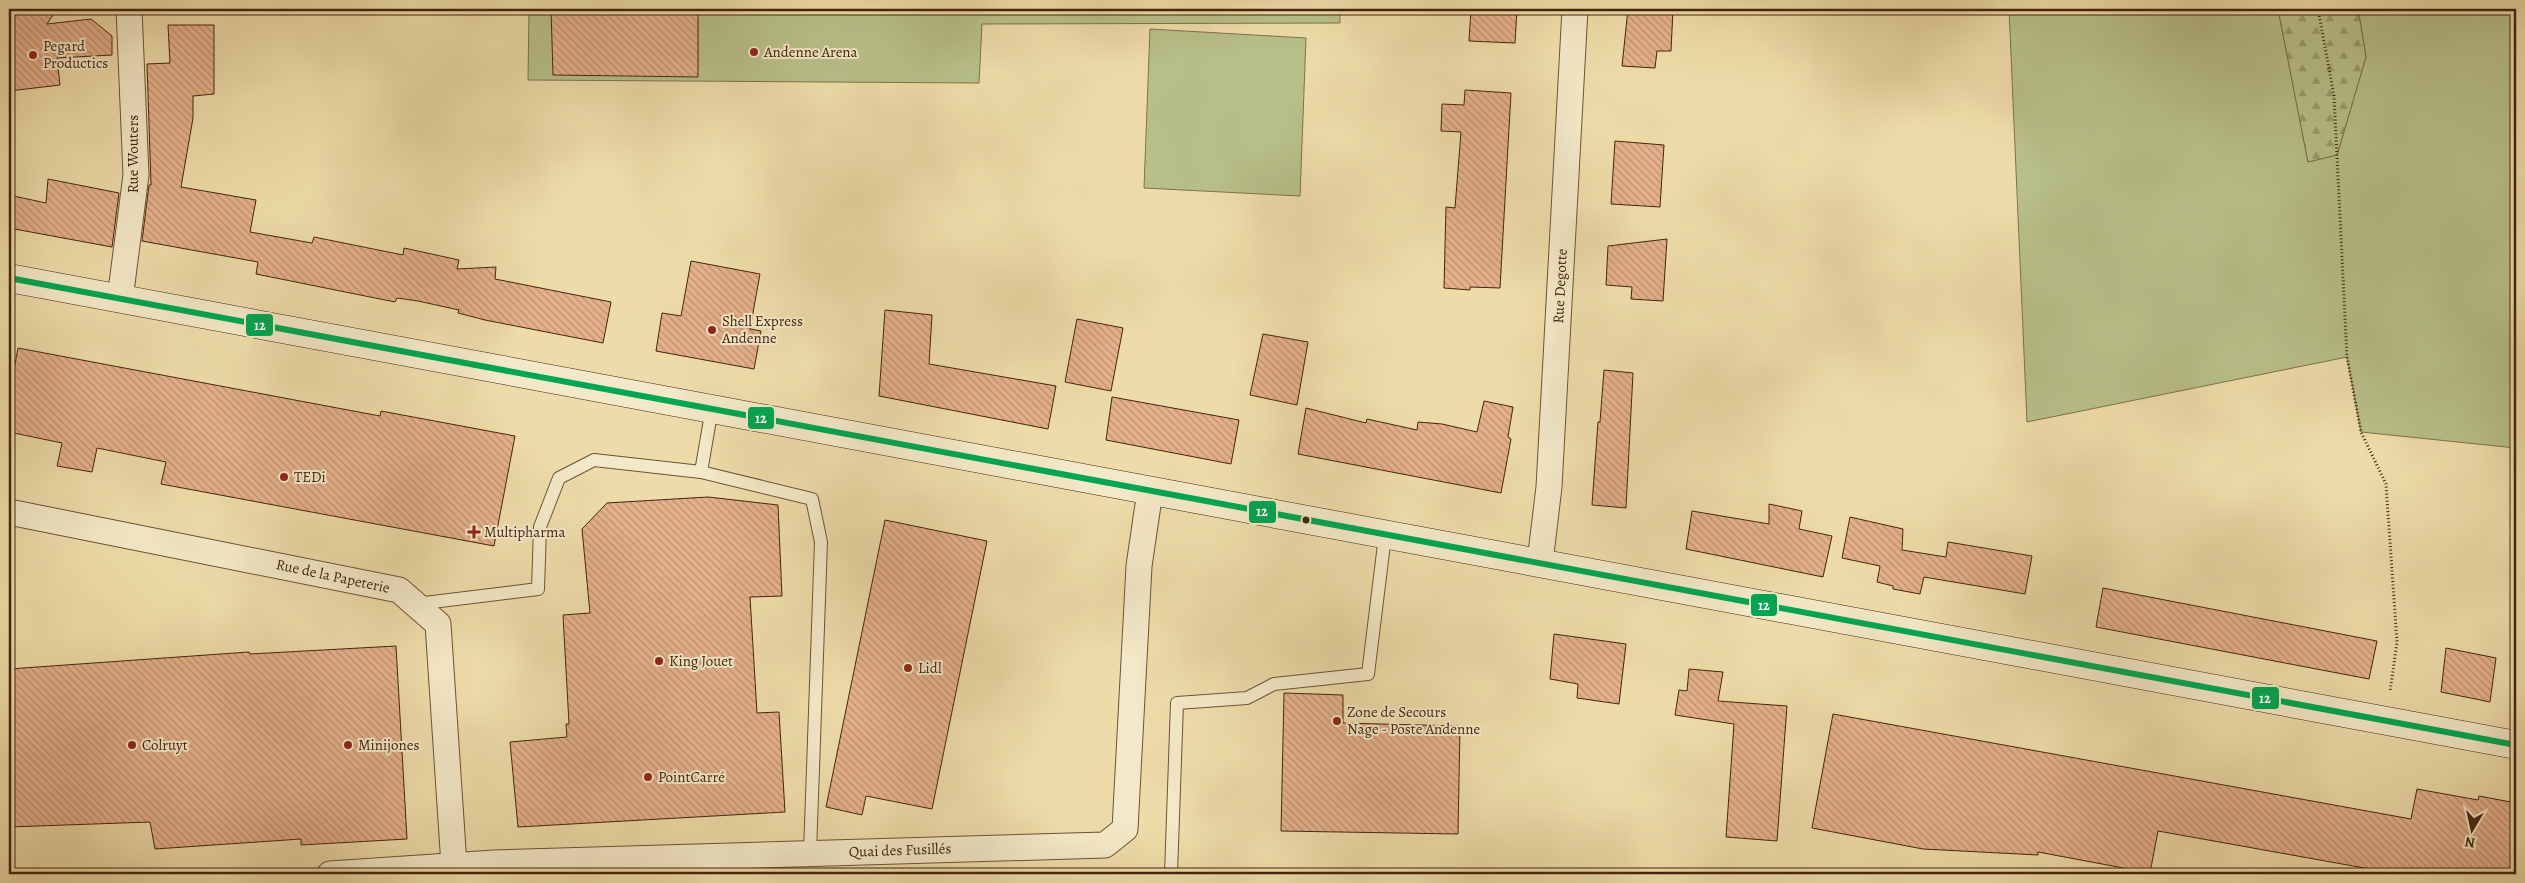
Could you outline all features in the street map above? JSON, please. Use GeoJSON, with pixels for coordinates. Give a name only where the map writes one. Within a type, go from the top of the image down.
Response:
{"type":"FeatureCollection","features":[{"type":"Feature","properties":{"kind":"main road"},"geometry":{"type":"LineString","coordinates":[[9,278],[712,408],[1385,536],[1540,562],[2516,745]]}},
{"type":"Feature","properties":{"kind":"street","name":"Rue Wouters"},"geometry":{"type":"LineString","coordinates":[[120,299],[136,175],[129,9]]}},
{"type":"Feature","properties":{"kind":"street","name":"Rue Degotte"},"geometry":{"type":"LineString","coordinates":[[1540,562],[1549,487],[1575,9]]}},
{"type":"Feature","properties":{"kind":"street","name":"Quai des Fusillés"},"geometry":{"type":"LineString","coordinates":[[330,874],[454,865],[1105,845],[1125,829],[1139,566],[1150,491]]}},
{"type":"Feature","properties":{"kind":"street","name":"Rue de la Papeterie"},"geometry":{"type":"LineString","coordinates":[[9,512],[399,590],[438,624],[454,865]]}},
{"type":"Feature","properties":{"kind":"lane"},"geometry":{"type":"LineString","coordinates":[[702,472],[712,408]]}},
{"type":"Feature","properties":{"kind":"lane"},"geometry":{"type":"LineString","coordinates":[[415,604],[538,589],[540,526],[559,478],[594,460],[702,472],[812,500],[821,542],[810,853]]}},
{"type":"Feature","properties":{"kind":"lane"},"geometry":{"type":"LineString","coordinates":[[1171,874],[1177,703],[1246,698],[1274,684],[1368,674],[1385,536]]}},
{"type":"Feature","properties":{"kind":"path"},"geometry":{"type":"LineString","coordinates":[[2318,9],[2334,96],[2347,357],[2361,432],[2386,484],[2397,642],[2386,720]]}},
{"type":"Feature","properties":{"kind":"green space","name":"Andenne Arena"},"geometry":{"type":"Polygon","coordinates":[[[529,9],[1340,9],[1340,23],[982,24],[979,83],[528,80],[529,9]]]}},
{"type":"Feature","properties":{"kind":"green space"},"geometry":{"type":"Polygon","coordinates":[[[2009,9],[2278,9],[2308,162],[2337,155],[2366,57],[2358,9],[2516,9],[2516,448],[2361,432],[2347,357],[2027,422],[2009,9]]]}},
{"type":"Feature","properties":{"kind":"green space"},"geometry":{"type":"Polygon","coordinates":[[[2278,9],[2358,9],[2366,57],[2337,155],[2308,162],[2278,9]]]}},
{"type":"Feature","properties":{"kind":"green space"},"geometry":{"type":"Polygon","coordinates":[[[1150,29],[1306,38],[1300,196],[1144,188],[1150,29]]]}},
{"type":"Feature","properties":{"kind":"building"},"geometry":{"type":"Polygon","coordinates":[[[9,9],[57,9],[47,24],[91,19],[112,36],[112,55],[57,58],[60,85],[9,91],[9,9]]]}},
{"type":"Feature","properties":{"kind":"building"},"geometry":{"type":"Polygon","coordinates":[[[551,9],[698,9],[698,77],[553,75],[551,9]]]}},
{"type":"Feature","properties":{"kind":"building"},"geometry":{"type":"Polygon","coordinates":[[[1471,9],[1517,9],[1515,43],[1469,41],[1471,9]]]}},
{"type":"Feature","properties":{"kind":"building"},"geometry":{"type":"Polygon","coordinates":[[[1628,9],[1673,9],[1671,51],[1657,51],[1655,68],[1622,66],[1628,9]]]}},
{"type":"Feature","properties":{"kind":"building"},"geometry":{"type":"Polygon","coordinates":[[[168,25],[214,25],[214,94],[193,96],[193,118],[181,187],[256,200],[250,232],[312,243],[314,237],[403,255],[404,248],[459,260],[457,269],[496,267],[495,279],[611,302],[603,343],[485,320],[458,313],[459,310],[418,301],[397,298],[395,302],[256,274],[258,262],[142,241],[149,185],[151,185],[147,64],[170,63],[168,25]]]}},
{"type":"Feature","properties":{"kind":"building"},"geometry":{"type":"Polygon","coordinates":[[[1465,90],[1511,93],[1500,288],[1470,287],[1470,290],[1444,288],[1446,207],[1455,208],[1461,132],[1441,131],[1442,104],[1464,105],[1465,90]]]}},
{"type":"Feature","properties":{"kind":"building"},"geometry":{"type":"Polygon","coordinates":[[[1615,141],[1664,145],[1660,207],[1611,204],[1615,141]]]}},
{"type":"Feature","properties":{"kind":"building"},"geometry":{"type":"Polygon","coordinates":[[[48,179],[119,193],[112,247],[9,228],[9,195],[46,203],[48,179]]]}},
{"type":"Feature","properties":{"kind":"building"},"geometry":{"type":"Polygon","coordinates":[[[1667,239],[1663,301],[1631,299],[1632,287],[1606,285],[1608,246],[1667,239]]]}},
{"type":"Feature","properties":{"kind":"building"},"geometry":{"type":"Polygon","coordinates":[[[691,261],[760,274],[750,329],[761,331],[754,369],[656,351],[662,313],[681,316],[691,261]]]}},
{"type":"Feature","properties":{"kind":"building"},"geometry":{"type":"Polygon","coordinates":[[[885,310],[932,315],[929,364],[1056,386],[1048,429],[879,396],[885,310]]]}},
{"type":"Feature","properties":{"kind":"building"},"geometry":{"type":"Polygon","coordinates":[[[1077,319],[1123,328],[1111,391],[1065,382],[1077,319]]]}},
{"type":"Feature","properties":{"kind":"building"},"geometry":{"type":"Polygon","coordinates":[[[1263,334],[1308,342],[1297,405],[1250,395],[1263,334]]]}},
{"type":"Feature","properties":{"kind":"building"},"geometry":{"type":"Polygon","coordinates":[[[18,348],[380,416],[381,411],[515,436],[494,546],[161,484],[166,462],[97,448],[92,472],[57,466],[62,443],[9,432],[9,397],[18,348]]]}},
{"type":"Feature","properties":{"kind":"building"},"geometry":{"type":"Polygon","coordinates":[[[1604,370],[1633,373],[1626,508],[1592,505],[1604,370]]]}},
{"type":"Feature","properties":{"kind":"building"},"geometry":{"type":"Polygon","coordinates":[[[1112,397],[1239,420],[1231,464],[1106,440],[1112,397]]]}},
{"type":"Feature","properties":{"kind":"building"},"geometry":{"type":"Polygon","coordinates":[[[1484,401],[1513,407],[1508,437],[1511,439],[1501,493],[1298,454],[1306,408],[1366,423],[1367,419],[1417,430],[1418,422],[1442,424],[1477,432],[1484,401]]]}},
{"type":"Feature","properties":{"kind":"building"},"geometry":{"type":"Polygon","coordinates":[[[708,497],[778,505],[782,596],[750,597],[757,713],[779,712],[785,812],[518,827],[510,742],[567,737],[566,724],[569,724],[563,615],[590,613],[582,529],[607,503],[708,497]]]}},
{"type":"Feature","properties":{"kind":"building"},"geometry":{"type":"Polygon","coordinates":[[[1769,504],[1802,511],[1799,529],[1832,536],[1823,577],[1686,549],[1692,511],[1769,524],[1769,504]]]}},
{"type":"Feature","properties":{"kind":"building"},"geometry":{"type":"Polygon","coordinates":[[[1850,517],[1903,529],[1902,550],[1946,557],[1948,542],[2032,556],[2025,594],[1924,577],[1920,594],[1893,589],[1893,586],[1877,582],[1880,566],[1842,558],[1850,517]]]}},
{"type":"Feature","properties":{"kind":"building","name":"Lidl"},"geometry":{"type":"Polygon","coordinates":[[[885,520],[987,541],[932,809],[866,796],[862,815],[826,807],[885,520]]]}},
{"type":"Feature","properties":{"kind":"building"},"geometry":{"type":"Polygon","coordinates":[[[2103,588],[2377,641],[2369,679],[2096,627],[2103,588]]]}},
{"type":"Feature","properties":{"kind":"building"},"geometry":{"type":"Polygon","coordinates":[[[1554,634],[1626,644],[1619,704],[1577,698],[1578,684],[1550,679],[1554,634]]]}},
{"type":"Feature","properties":{"kind":"building","name":"Colruyt"},"geometry":{"type":"Polygon","coordinates":[[[396,646],[407,839],[301,845],[301,839],[155,849],[150,822],[9,827],[9,669],[249,652],[250,654],[396,646]]]}},
{"type":"Feature","properties":{"kind":"building"},"geometry":{"type":"Polygon","coordinates":[[[2446,648],[2496,658],[2490,702],[2441,692],[2446,648]]]}},
{"type":"Feature","properties":{"kind":"building"},"geometry":{"type":"Polygon","coordinates":[[[1689,669],[1723,672],[1718,701],[1787,706],[1777,841],[1726,837],[1734,724],[1675,715],[1679,690],[1687,691],[1689,669]]]}},
{"type":"Feature","properties":{"kind":"building"},"geometry":{"type":"Polygon","coordinates":[[[1284,693],[1343,695],[1343,723],[1460,726],[1458,834],[1281,831],[1284,693]]]}},
{"type":"Feature","properties":{"kind":"building"},"geometry":{"type":"Polygon","coordinates":[[[1833,714],[2411,819],[2417,789],[2478,800],[2479,796],[2516,803],[2516,874],[2381,874],[2381,871],[2158,831],[2150,873],[2038,852],[2038,855],[1923,849],[1812,828],[1833,714]]]}},
{"type":"Feature","properties":{"kind":"transit line","name":"12"},"geometry":{"type":"LineString","coordinates":[[9,278],[2516,745]]}},
{"type":"Feature","properties":{"kind":"place","name":"Andenne Arena"},"geometry":{"type":"Point","coordinates":[754,52]}},
{"type":"Feature","properties":{"kind":"place","name":"Pegard Productics"},"geometry":{"type":"Point","coordinates":[33,55]}},
{"type":"Feature","properties":{"kind":"place","name":"Shell Express Andenne"},"geometry":{"type":"Point","coordinates":[712,330]}},
{"type":"Feature","properties":{"kind":"place","name":"TEDi"},"geometry":{"type":"Point","coordinates":[284,477]}},
{"type":"Feature","properties":{"kind":"place","name":"Multipharma"},"geometry":{"type":"Point","coordinates":[474,532]}},
{"type":"Feature","properties":{"kind":"place","name":"King Jouet"},"geometry":{"type":"Point","coordinates":[659,661]}},
{"type":"Feature","properties":{"kind":"place","name":"Lidl"},"geometry":{"type":"Point","coordinates":[908,668]}},
{"type":"Feature","properties":{"kind":"place","name":"Zone de Secours Nage - Poste Andenne"},"geometry":{"type":"Point","coordinates":[1337,721]}},
{"type":"Feature","properties":{"kind":"place","name":"Colruyt"},"geometry":{"type":"Point","coordinates":[132,745]}},
{"type":"Feature","properties":{"kind":"place","name":"Minijones"},"geometry":{"type":"Point","coordinates":[348,745]}},
{"type":"Feature","properties":{"kind":"place","name":"PointCarré"},"geometry":{"type":"Point","coordinates":[648,777]}}]}
